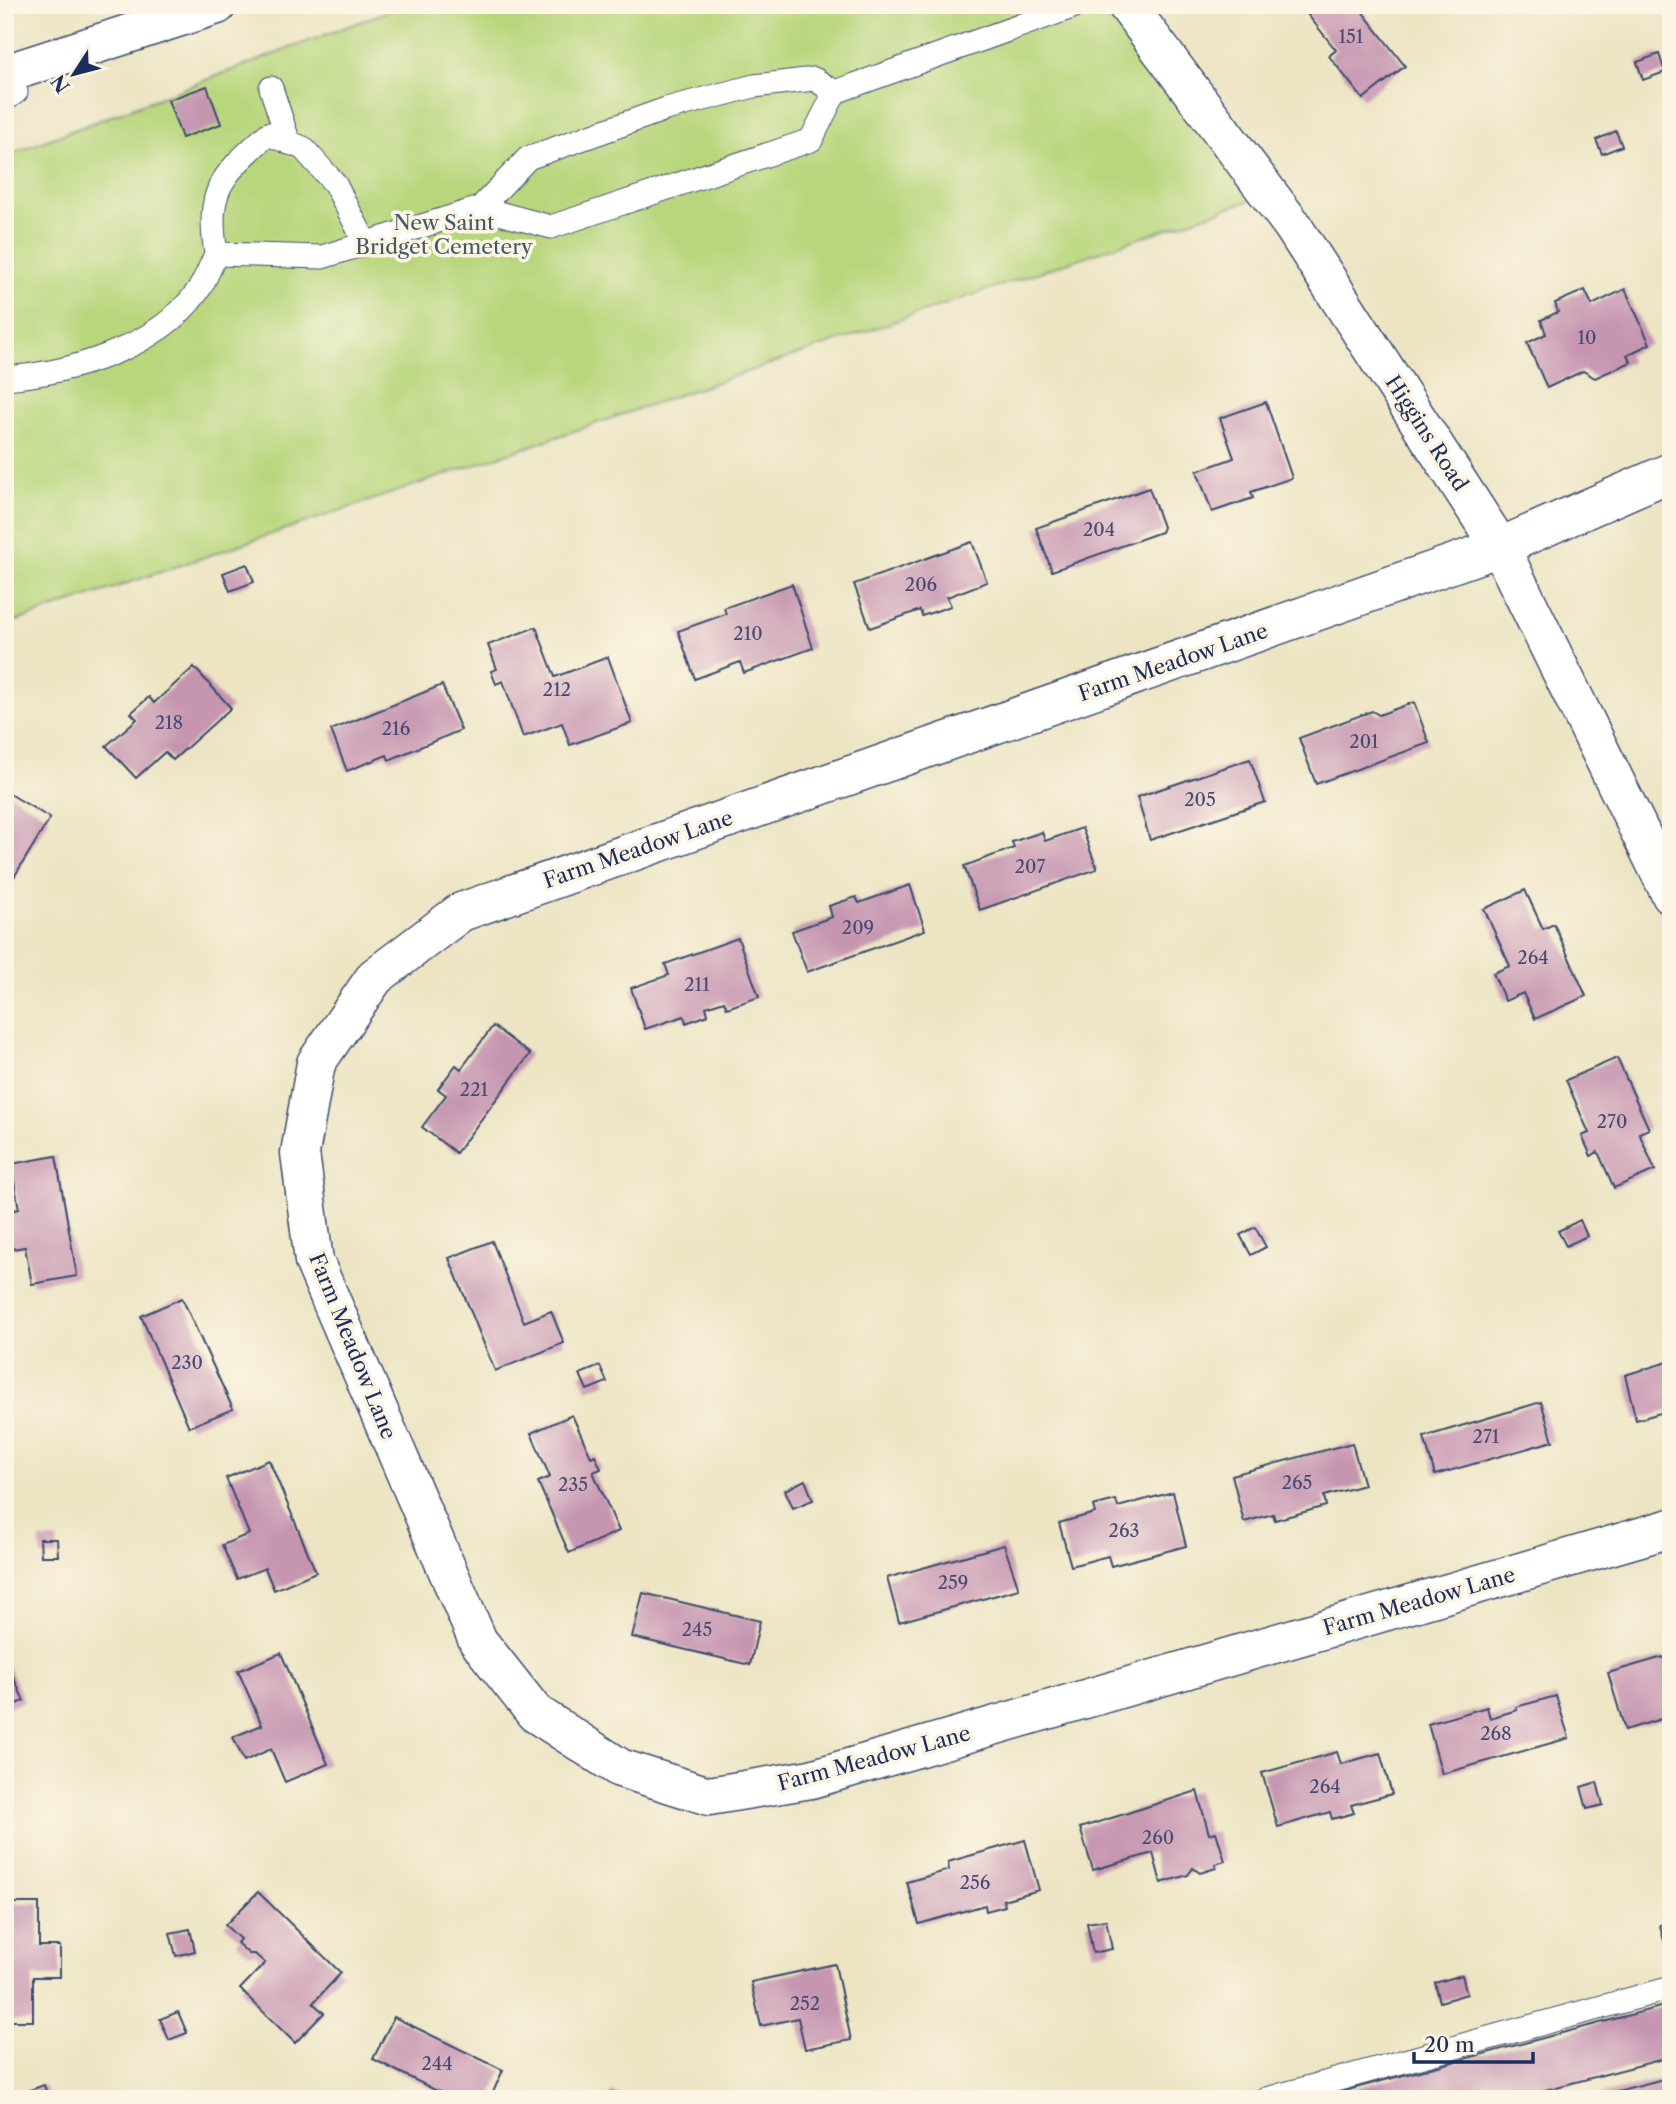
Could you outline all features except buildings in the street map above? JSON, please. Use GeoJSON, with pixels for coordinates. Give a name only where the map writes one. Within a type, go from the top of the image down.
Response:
{"type":"FeatureCollection","features":[{"type":"Feature","properties":{"kind":"street"},"geometry":{"type":"LineString","coordinates":[[7,82],[217,5]]}},
{"type":"Feature","properties":{"kind":"street","name":"Higgins Road"},"geometry":{"type":"LineString","coordinates":[[1127,5],[1292,225],[1500,547],[1671,895]]}},
{"type":"Feature","properties":{"kind":"street","name":"Farm Meadow Lane"},"geometry":{"type":"LineString","coordinates":[[1671,472],[1500,547],[461,912],[375,977],[316,1063],[300,1153],[314,1261],[478,1641],[535,1713],[620,1768],[709,1796],[811,1779],[1671,1528]]}},
{"type":"Feature","properties":{"kind":"lane"},"geometry":{"type":"LineString","coordinates":[[480,208],[551,227],[811,139],[835,92],[1077,5]]}},
{"type":"Feature","properties":{"kind":"lane"},"geometry":{"type":"LineString","coordinates":[[216,254],[322,257],[480,208],[528,158],[666,109],[754,86],[814,79],[835,92]]}},
{"type":"Feature","properties":{"kind":"lane"},"geometry":{"type":"LineString","coordinates":[[271,88],[289,143]]}},
{"type":"Feature","properties":{"kind":"lane"},"geometry":{"type":"LineString","coordinates":[[5,378],[100,358],[155,332],[196,293],[216,254],[211,221],[217,188],[239,160],[268,134],[303,148],[335,184],[366,244]]}},
{"type":"Feature","properties":{"kind":"lane"},"geometry":{"type":"LineString","coordinates":[[1266,2099],[1671,1989]]}},
{"type":"Feature","properties":{"kind":"green space","name":"New Saint Bridget Cemetery"},"geometry":{"type":"Polygon","coordinates":[[[404,5],[1134,5],[1286,188],[5,625],[5,156],[404,5]]]}}]}
